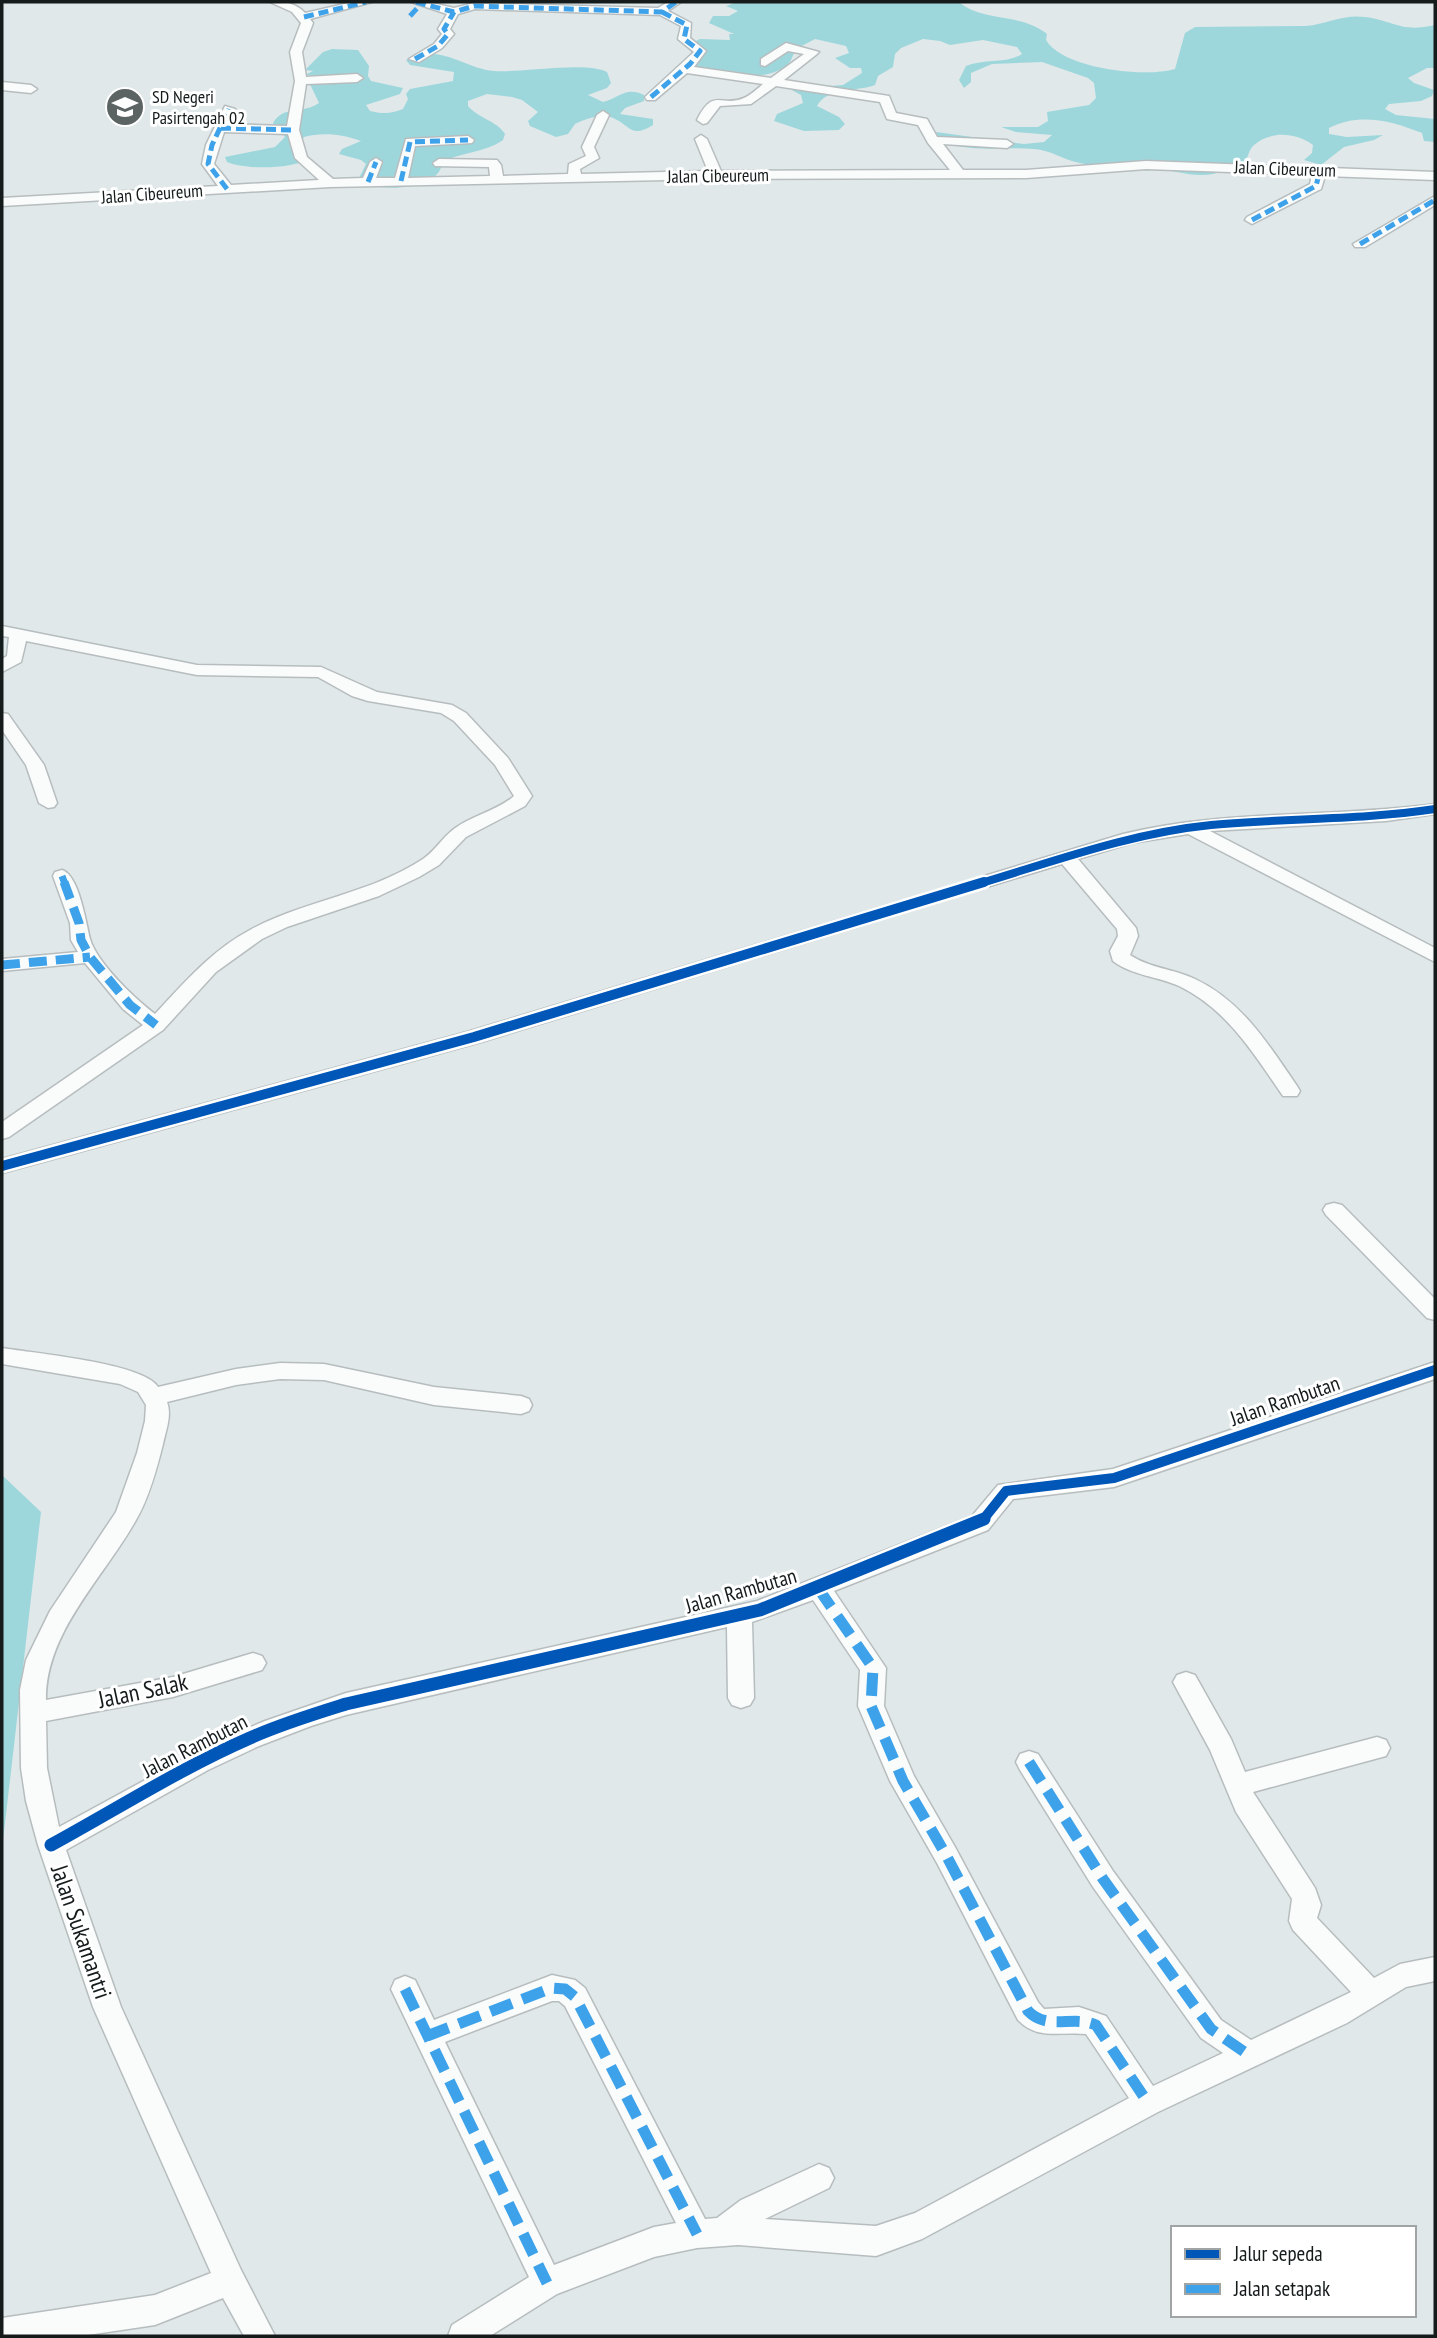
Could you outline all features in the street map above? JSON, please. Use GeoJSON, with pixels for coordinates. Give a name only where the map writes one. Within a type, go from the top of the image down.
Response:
{"type":"FeatureCollection","features":[{"type":"Feature","properties":{"kind":"street"},"geometry":{"type":"LineString","coordinates":[[276,2],[291,7],[304,17],[307,26],[299,41],[296,62],[301,82],[293,130],[301,159],[330,183]]}},
{"type":"Feature","properties":{"kind":"street"},"geometry":{"type":"LineString","coordinates":[[304,17],[366,2]]}},
{"type":"Feature","properties":{"kind":"street"},"geometry":{"type":"LineString","coordinates":[[410,16],[419,2],[454,12],[474,6],[662,12],[688,25],[684,39],[700,49],[685,69],[666,80],[652,97]]}},
{"type":"Feature","properties":{"kind":"street"},"geometry":{"type":"LineString","coordinates":[[662,12],[664,8],[677,2]]}},
{"type":"Feature","properties":{"kind":"street"},"geometry":{"type":"LineString","coordinates":[[415,59],[438,46],[448,34],[444,29],[454,12]]}},
{"type":"Feature","properties":{"kind":"street"},"geometry":{"type":"LineString","coordinates":[[703,120],[707,110],[718,101],[747,101],[813,52],[786,47],[765,62]]}},
{"type":"Feature","properties":{"kind":"street"},"geometry":{"type":"LineString","coordinates":[[685,69],[884,99],[891,116],[923,122],[932,140],[953,163],[958,173]]}},
{"type":"Feature","properties":{"kind":"street"},"geometry":{"type":"LineString","coordinates":[[301,82],[356,78]]}},
{"type":"Feature","properties":{"kind":"street"},"geometry":{"type":"LineString","coordinates":[[2,86],[31,89]]}},
{"type":"Feature","properties":{"kind":"street"},"geometry":{"type":"LineString","coordinates":[[227,189],[208,164],[212,145],[229,109]]}},
{"type":"Feature","properties":{"kind":"street"},"geometry":{"type":"LineString","coordinates":[[575,179],[573,167],[593,158],[588,148],[603,115]]}},
{"type":"Feature","properties":{"kind":"street"},"geometry":{"type":"LineString","coordinates":[[221,128],[293,130]]}},
{"type":"Feature","properties":{"kind":"street"},"geometry":{"type":"LineString","coordinates":[[701,139],[703,152],[716,175]]}},
{"type":"Feature","properties":{"kind":"street"},"geometry":{"type":"LineString","coordinates":[[401,181],[411,140],[468,140]]}},
{"type":"Feature","properties":{"kind":"street"},"geometry":{"type":"LineString","coordinates":[[932,140],[1007,144]]}},
{"type":"Feature","properties":{"kind":"street"},"geometry":{"type":"LineString","coordinates":[[368,182],[376,162]]}},
{"type":"Feature","properties":{"kind":"street"},"geometry":{"type":"LineString","coordinates":[[439,163],[493,163],[497,180]]}},
{"type":"Feature","properties":{"kind":"street","name":"Jalan Cibeureum"},"geometry":{"type":"LineString","coordinates":[[2,202],[330,183],[716,175],[1047,174],[1146,165],[1320,170],[1346,165],[1435,176]]}},
{"type":"Feature","properties":{"kind":"street"},"geometry":{"type":"LineString","coordinates":[[1252,219],[1316,186],[1320,170]]}},
{"type":"Feature","properties":{"kind":"street"},"geometry":{"type":"LineString","coordinates":[[1360,244],[1435,200]]}},
{"type":"Feature","properties":{"kind":"street"},"geometry":{"type":"LineString","coordinates":[[2,667],[15,657],[10,633],[197,670],[321,672],[358,692],[446,709],[460,717],[502,762],[523,799],[460,833],[432,861],[412,873],[372,892],[280,923],[255,935],[209,968],[156,1025],[2,1132]]}},
{"type":"Feature","properties":{"kind":"street"},"geometry":{"type":"LineString","coordinates":[[2,718],[35,765],[48,803]]}},
{"type":"Feature","properties":{"kind":"street"},"geometry":{"type":"LineString","coordinates":[[2,1166],[474,1037],[1129,838],[1191,828],[1386,816],[1435,809]]}},
{"type":"Feature","properties":{"kind":"street"},"geometry":{"type":"LineString","coordinates":[[1191,828],[1435,956]]}},
{"type":"Feature","properties":{"kind":"street"},"geometry":{"type":"LineString","coordinates":[[1065,856],[1126,928],[1128,936],[1120,951],[1120,957],[1130,965],[1184,980],[1216,998],[1241,1021],[1290,1091]]}},
{"type":"Feature","properties":{"kind":"street"},"geometry":{"type":"LineString","coordinates":[[62,876],[79,923],[81,940],[90,957],[130,1005],[156,1025]]}},
{"type":"Feature","properties":{"kind":"street"},"geometry":{"type":"LineString","coordinates":[[2,965],[90,957]]}},
{"type":"Feature","properties":{"kind":"street"},"geometry":{"type":"LineString","coordinates":[[1334,1210],[1435,1312]]}},
{"type":"Feature","properties":{"kind":"street"},"geometry":{"type":"LineString","coordinates":[[2,1356],[124,1376],[146,1386],[154,1396],[236,1377],[281,1371],[324,1372],[434,1395],[521,1405]]}},
{"type":"Feature","properties":{"kind":"street","name":"Jalan Rambutan"},"geometry":{"type":"LineString","coordinates":[[51,1845],[201,1762],[250,1738],[302,1718],[346,1704],[739,1615],[818,1588],[979,1523],[990,1514],[1000,1495],[1010,1489],[1063,1486],[1114,1478],[1435,1370]]}},
{"type":"Feature","properties":{"kind":"street","name":"Jalan Sukamantri"},"geometry":{"type":"LineString","coordinates":[[154,1396],[157,1420],[138,1490],[127,1515],[47,1639],[33,1690],[34,1768],[38,1801],[51,1845],[107,2007],[230,2280],[260,2336]]}},
{"type":"Feature","properties":{"kind":"street"},"geometry":{"type":"LineString","coordinates":[[818,1588],[873,1668],[874,1679],[869,1695],[871,1706],[903,1781],[946,1855],[1028,2011],[1035,2019],[1045,2023],[1086,2020],[1096,2025],[1147,2103]]}},
{"type":"Feature","properties":{"kind":"street"},"geometry":{"type":"LineString","coordinates":[[739,1615],[741,1698]]}},
{"type":"Feature","properties":{"kind":"street","name":"Jalan Salak"},"geometry":{"type":"LineString","coordinates":[[32,1713],[173,1687],[253,1663]]}},
{"type":"Feature","properties":{"kind":"street"},"geometry":{"type":"LineString","coordinates":[[1186,1682],[1222,1747],[1236,1786],[1305,1896],[1307,1905],[1303,1921],[1372,1995]]}},
{"type":"Feature","properties":{"kind":"street"},"geometry":{"type":"LineString","coordinates":[[1236,1786],[1377,1748]]}},
{"type":"Feature","properties":{"kind":"street"},"geometry":{"type":"LineString","coordinates":[[1029,1762],[1103,1879],[1211,2029],[1249,2055]]}},
{"type":"Feature","properties":{"kind":"street"},"geometry":{"type":"LineString","coordinates":[[463,2336],[547,2283],[631,2249],[710,2233],[792,2233],[855,2241],[876,2241],[898,2236],[1147,2103],[1372,1995],[1400,1976],[1435,1969]]}},
{"type":"Feature","properties":{"kind":"street"},"geometry":{"type":"LineString","coordinates":[[427,2036],[552,1988],[558,1987],[570,1993],[575,1997],[710,2233]]}},
{"type":"Feature","properties":{"kind":"street"},"geometry":{"type":"LineString","coordinates":[[405,1989],[547,2283]]}},
{"type":"Feature","properties":{"kind":"street"},"geometry":{"type":"LineString","coordinates":[[710,2233],[751,2210],[820,2178]]}},
{"type":"Feature","properties":{"kind":"street"},"geometry":{"type":"LineString","coordinates":[[2,2333],[155,2310],[230,2280]]}},
{"type":"Feature","properties":{"kind":"shaded area"},"geometry":{"type":"Polygon","coordinates":[[[737,2],[959,2],[980,13],[1036,27],[1047,34],[1046,40],[1055,50],[1069,58],[1106,69],[1145,72],[1175,69],[1185,33],[1195,27],[1306,26],[1357,16],[1414,28],[1435,25],[1435,68],[1427,68],[1408,78],[1434,90],[1432,96],[1421,101],[1389,104],[1385,109],[1396,115],[1435,119],[1435,142],[1424,141],[1422,133],[1388,122],[1352,120],[1329,128],[1329,134],[1347,137],[1383,135],[1374,140],[1344,147],[1321,165],[1304,160],[1312,153],[1313,145],[1291,136],[1275,135],[1254,145],[1240,165],[1213,174],[1198,175],[1155,168],[1089,165],[1034,149],[962,147],[939,140],[936,132],[1024,144],[1044,142],[1052,135],[1016,132],[1001,127],[1038,127],[1048,121],[1047,112],[1089,105],[1096,98],[1094,83],[1088,78],[1042,62],[992,64],[971,73],[971,82],[964,88],[959,80],[966,66],[1009,59],[1022,54],[1017,47],[983,40],[950,45],[923,39],[901,48],[895,54],[893,67],[878,76],[875,85],[835,93],[817,106],[839,117],[845,124],[839,130],[804,131],[774,121],[777,114],[803,103],[801,95],[790,89],[843,85],[862,73],[861,68],[850,68],[835,58],[849,53],[846,46],[815,39],[796,49],[790,62],[769,74],[742,76],[692,66],[699,62],[691,58],[689,44],[700,39],[730,40],[729,34],[734,34],[709,23],[713,16],[729,16],[738,11],[726,6],[737,2]]]}},
{"type":"Feature","properties":{"kind":"shaded area"},"geometry":{"type":"Polygon","coordinates":[[[332,49],[358,50],[369,66],[368,76],[371,81],[403,88],[400,94],[366,105],[370,111],[399,111],[408,99],[406,94],[410,89],[453,81],[454,72],[410,65],[406,60],[430,54],[494,71],[585,67],[607,72],[611,83],[607,88],[588,95],[603,102],[627,92],[644,95],[644,101],[625,108],[620,114],[653,119],[653,125],[635,131],[613,118],[599,116],[575,124],[568,134],[556,137],[530,126],[528,121],[538,112],[522,100],[487,94],[468,101],[468,106],[502,130],[505,134],[503,140],[488,148],[449,159],[442,163],[439,172],[419,184],[392,188],[378,187],[358,180],[366,164],[339,154],[342,149],[361,141],[340,135],[304,137],[300,143],[309,159],[292,165],[256,167],[227,162],[225,157],[275,147],[285,137],[273,123],[277,117],[319,103],[308,80],[314,75],[305,75],[313,71],[305,70],[323,52],[332,49]]]}},
{"type":"Feature","properties":{"kind":"shaded area"},"geometry":{"type":"Polygon","coordinates":[[[2,1475],[41,1512],[2,1849],[2,1475]]]}},
{"type":"Feature","properties":{"kind":"marked path"},"geometry":{"type":"LineString","coordinates":[[304,17],[366,2]]}},
{"type":"Feature","properties":{"kind":"marked path"},"geometry":{"type":"LineString","coordinates":[[416,2],[454,12],[474,6],[662,12],[676,2]]}},
{"type":"Feature","properties":{"kind":"marked path"},"geometry":{"type":"LineString","coordinates":[[410,16],[422,3]]}},
{"type":"Feature","properties":{"kind":"marked path"},"geometry":{"type":"LineString","coordinates":[[415,59],[438,46],[448,34],[444,29],[454,12]]}},
{"type":"Feature","properties":{"kind":"marked path"},"geometry":{"type":"LineString","coordinates":[[651,97],[690,64],[700,51],[684,39],[687,25],[662,12]]}},
{"type":"Feature","properties":{"kind":"marked path"},"geometry":{"type":"LineString","coordinates":[[227,189],[208,164],[212,145],[229,109]]}},
{"type":"Feature","properties":{"kind":"marked path"},"geometry":{"type":"LineString","coordinates":[[221,128],[293,130]]}},
{"type":"Feature","properties":{"kind":"marked path"},"geometry":{"type":"LineString","coordinates":[[401,181],[410,142],[468,140]]}},
{"type":"Feature","properties":{"kind":"marked path"},"geometry":{"type":"LineString","coordinates":[[368,182],[376,162]]}},
{"type":"Feature","properties":{"kind":"marked path"},"geometry":{"type":"LineString","coordinates":[[1252,220],[1316,186],[1320,170]]}},
{"type":"Feature","properties":{"kind":"marked path"},"geometry":{"type":"LineString","coordinates":[[1360,244],[1435,200]]}},
{"type":"Feature","properties":{"kind":"marked path"},"geometry":{"type":"LineString","coordinates":[[62,876],[79,923],[81,940],[90,957],[130,1005],[156,1025]]}},
{"type":"Feature","properties":{"kind":"marked path"},"geometry":{"type":"LineString","coordinates":[[2,965],[90,957]]}},
{"type":"Feature","properties":{"kind":"marked path"},"geometry":{"type":"LineString","coordinates":[[818,1588],[873,1668],[871,1706],[903,1781],[946,1855],[1028,2011],[1034,2018],[1042,2021],[1079,2020],[1096,2025],[1148,2103]]}},
{"type":"Feature","properties":{"kind":"marked path"},"geometry":{"type":"LineString","coordinates":[[1029,1762],[1103,1879],[1211,2029],[1249,2055]]}},
{"type":"Feature","properties":{"kind":"marked path"},"geometry":{"type":"LineString","coordinates":[[427,2036],[552,1988],[565,1989],[575,1997],[697,2234]]}},
{"type":"Feature","properties":{"kind":"marked path"},"geometry":{"type":"LineString","coordinates":[[405,1989],[547,2283]]}},
{"type":"Feature","properties":{"kind":"cycle path"},"geometry":{"type":"LineString","coordinates":[[2,1166],[474,1037],[1129,838],[1210,825],[1386,816],[1435,809]]}},
{"type":"Feature","properties":{"kind":"cycle path"},"geometry":{"type":"LineString","coordinates":[[51,1845],[199,1763],[250,1738],[298,1720],[346,1704],[760,1610],[980,1523],[1006,1491],[1114,1478],[1435,1370]]}},
{"type":"Feature","properties":{"kind":"place","name":"SD Negeri Pasirtengah 02"},"geometry":{"type":"Point","coordinates":[125,107]}}]}
